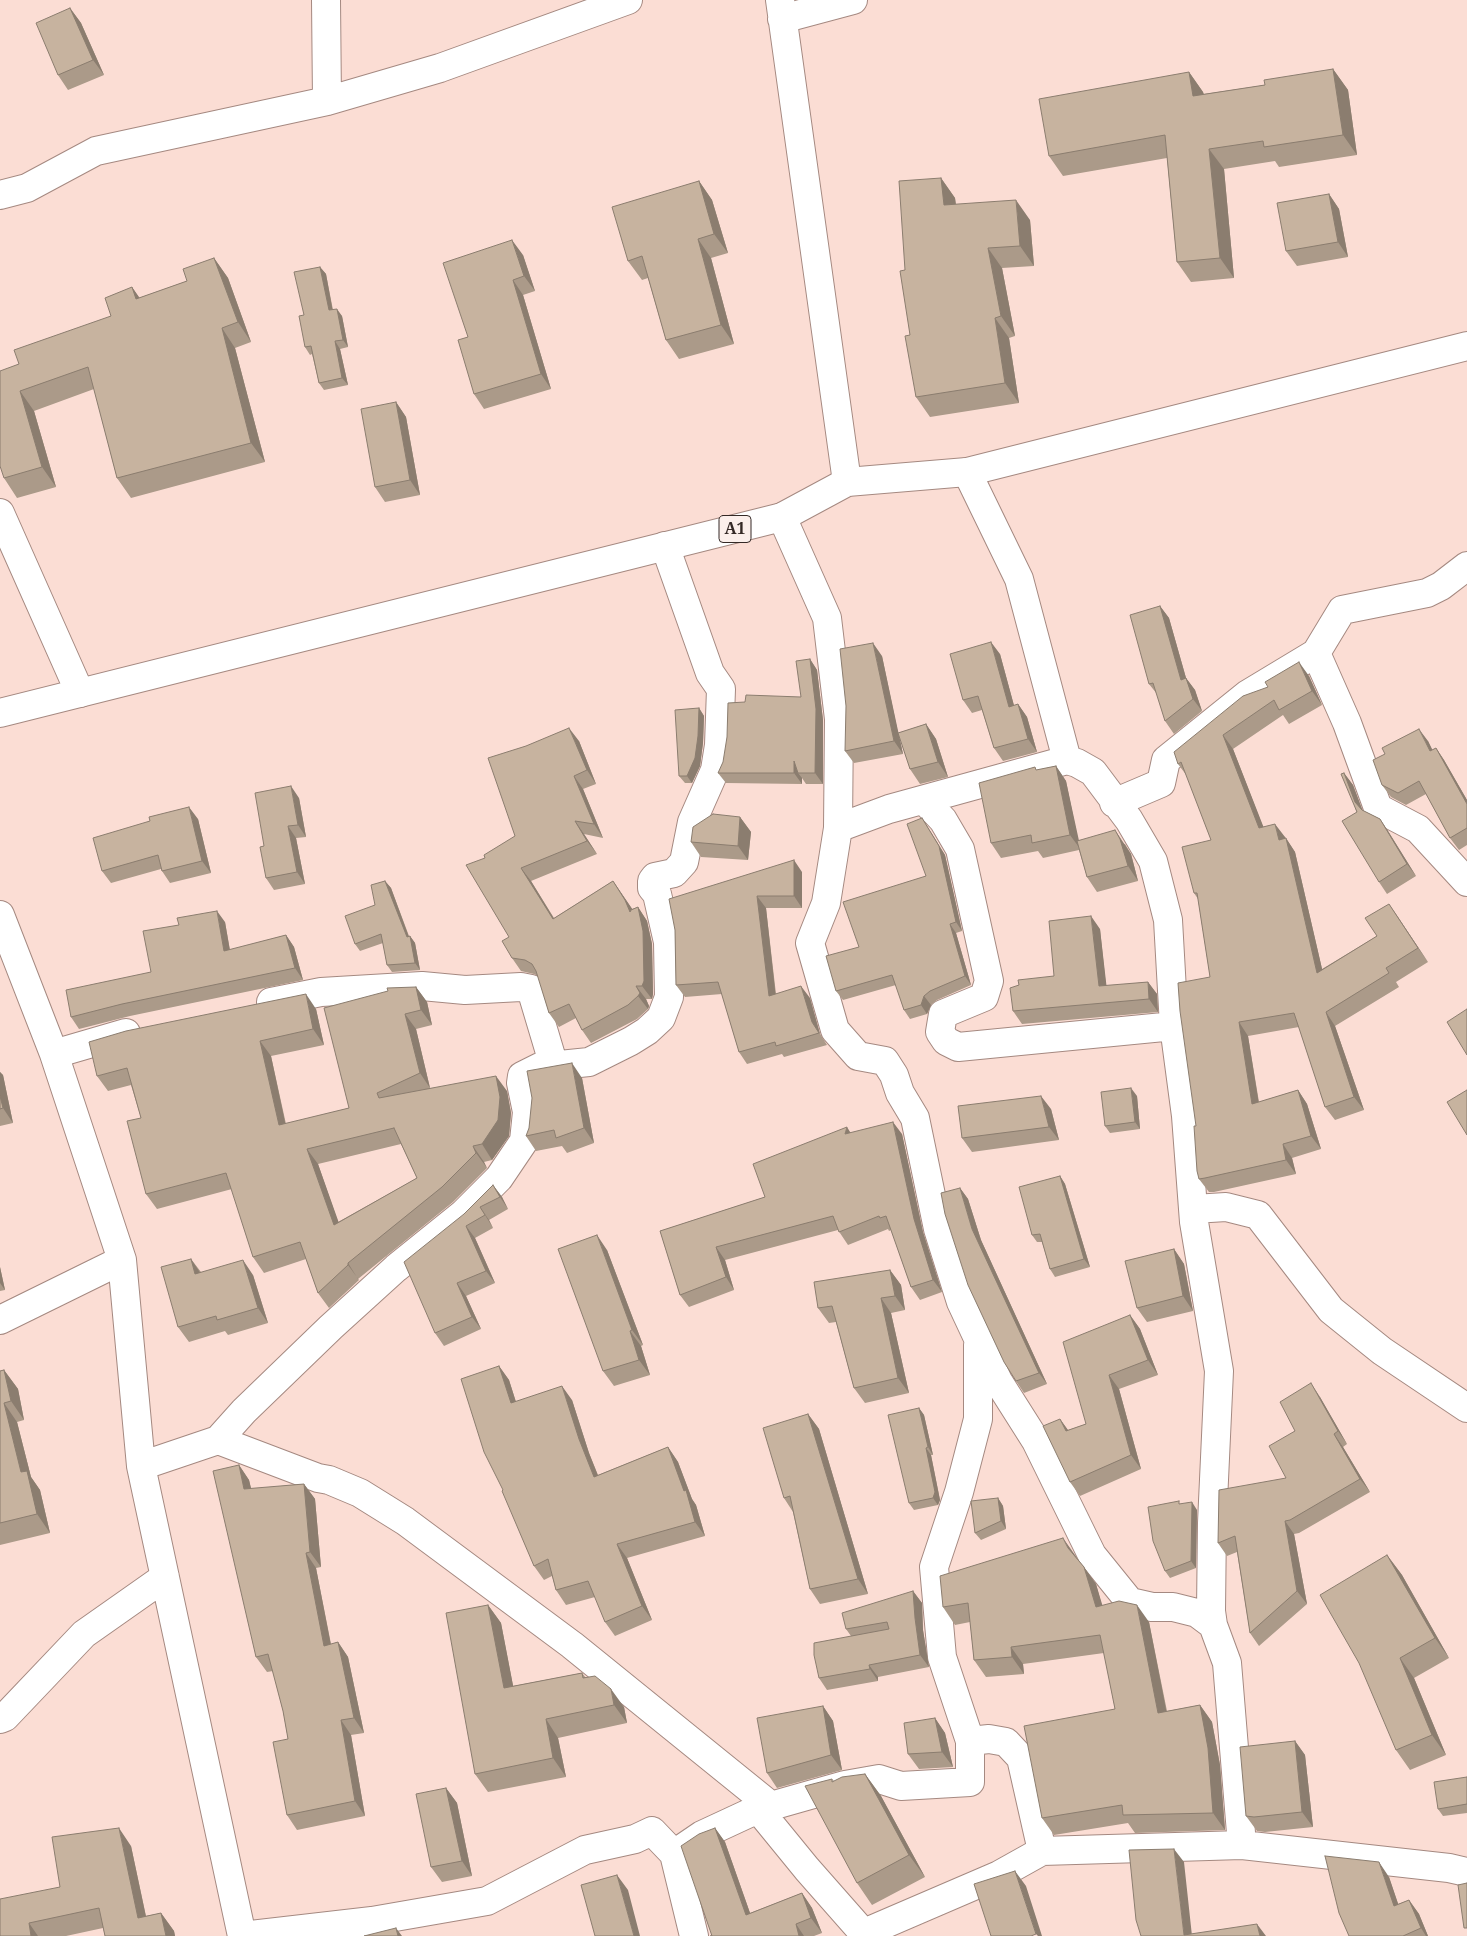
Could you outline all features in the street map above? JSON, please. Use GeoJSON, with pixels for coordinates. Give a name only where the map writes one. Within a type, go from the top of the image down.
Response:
{"type":"FeatureCollection","features":[{"type":"Feature","properties":{"kind":"main road"},"geometry":{"type":"LineString","coordinates":[[326,0],[327,101]]}},
{"type":"Feature","properties":{"kind":"main road"},"geometry":{"type":"LineString","coordinates":[[0,195],[27,188],[96,151],[327,101],[440,68],[628,0]]}},
{"type":"Feature","properties":{"kind":"main road"},"geometry":{"type":"LineString","coordinates":[[847,482],[781,9],[853,0]]}},
{"type":"Feature","properties":{"kind":"main road","name":"A1"},"geometry":{"type":"LineString","coordinates":[[0,713],[782,517],[847,482],[967,472],[1467,346]]}},
{"type":"Feature","properties":{"kind":"main road"},"geometry":{"type":"LineString","coordinates":[[967,472],[1019,579],[1067,760]]}},
{"type":"Feature","properties":{"kind":"main road"},"geometry":{"type":"LineString","coordinates":[[0,513],[80,693]]}},
{"type":"Feature","properties":{"kind":"main road"},"geometry":{"type":"LineString","coordinates":[[782,517],[827,618],[839,719],[838,828],[826,903],[810,943],[835,1030],[858,1056],[885,1061],[915,1118],[938,1229],[961,1302],[998,1381],[1036,1441],[1092,1555],[1130,1602],[1152,1607],[1173,1607],[1197,1613],[1213,1625]]}},
{"type":"Feature","properties":{"kind":"main road"},"geometry":{"type":"LineString","coordinates":[[141,1466],[218,1440],[244,1411],[331,1327],[396,1268],[463,1214],[499,1178],[524,1141],[527,1112],[520,1083],[522,1076],[540,1067],[589,1062],[631,1041],[647,1031],[661,1018],[669,997],[668,942],[657,894],[652,888],[652,881],[655,878],[674,873],[684,862],[692,822],[715,770],[719,745],[721,689],[710,673],[665,546]]}},
{"type":"Feature","properties":{"kind":"main road"},"geometry":{"type":"LineString","coordinates":[[1114,803],[1161,783],[1166,760],[1248,694],[1316,653],[1342,610],[1426,593],[1441,586],[1467,566]]}},
{"type":"Feature","properties":{"kind":"main road"},"geometry":{"type":"LineString","coordinates":[[1316,653],[1347,723],[1378,808],[1418,829],[1467,882]]}},
{"type":"Feature","properties":{"kind":"main road"},"geometry":{"type":"LineString","coordinates":[[838,828],[890,809],[1067,760],[1093,772],[1114,803],[1129,820],[1152,861],[1168,920],[1174,1026],[1186,1116],[1194,1222],[1220,1371],[1212,1533],[1211,1611],[1213,1625],[1227,1663],[1242,1845]]}},
{"type":"Feature","properties":{"kind":"main road"},"geometry":{"type":"LineString","coordinates":[[925,800],[943,820],[960,849],[989,981],[984,998],[943,1014],[940,1032],[946,1041],[958,1046],[1174,1026]]}},
{"type":"Feature","properties":{"kind":"main road"},"geometry":{"type":"LineString","coordinates":[[0,915],[54,1054],[122,1260],[141,1466],[242,1936],[372,1920],[487,1901],[585,1850],[635,1839],[652,1831],[674,1854],[694,1936]]}},
{"type":"Feature","properties":{"kind":"main road"},"geometry":{"type":"LineString","coordinates":[[245,1007],[320,992],[422,986],[465,990],[522,987],[532,989],[554,1066]]}},
{"type":"Feature","properties":{"kind":"main road"},"geometry":{"type":"LineString","coordinates":[[54,1054],[151,1027]]}},
{"type":"Feature","properties":{"kind":"main road"},"geometry":{"type":"LineString","coordinates":[[1194,1209],[1226,1207],[1258,1215],[1331,1310],[1382,1351],[1467,1408]]}},
{"type":"Feature","properties":{"kind":"main road"},"geometry":{"type":"LineString","coordinates":[[0,1320],[122,1260]]}},
{"type":"Feature","properties":{"kind":"main road"},"geometry":{"type":"LineString","coordinates":[[674,1854],[702,1835],[764,1807],[845,1785],[879,1779],[901,1786],[970,1782],[970,1741],[942,1657],[934,1567],[959,1492],[978,1420],[978,1338]]}},
{"type":"Feature","properties":{"kind":"main road"},"geometry":{"type":"LineString","coordinates":[[218,1440],[352,1490],[405,1521],[572,1645],[764,1807],[807,1869],[865,1935],[999,1875],[1042,1851],[1242,1845],[1449,1868],[1467,1872]]}},
{"type":"Feature","properties":{"kind":"main road"},"geometry":{"type":"LineString","coordinates":[[0,1718],[5,1717],[84,1634],[165,1577]]}},
{"type":"Feature","properties":{"kind":"main road"},"geometry":{"type":"LineString","coordinates":[[970,1741],[989,1739],[1006,1742],[1021,1758],[1042,1851]]}},
{"type":"Feature","properties":{"kind":"building"},"geometry":{"type":"Polygon","coordinates":[[[70,8],[93,60],[58,75],[36,23],[70,8]]]}},
{"type":"Feature","properties":{"kind":"building"},"geometry":{"type":"Polygon","coordinates":[[[1333,69],[1343,135],[1264,147],[1263,141],[1209,149],[1220,258],[1177,262],[1165,135],[1049,156],[1039,99],[1189,72],[1193,96],[1265,85],[1264,80],[1333,69]]]}},
{"type":"Feature","properties":{"kind":"building"},"geometry":{"type":"Polygon","coordinates":[[[941,178],[944,205],[1016,200],[1020,246],[988,248],[1001,316],[995,318],[1005,383],[916,397],[905,336],[910,335],[900,271],[905,270],[899,181],[941,178]]]}},
{"type":"Feature","properties":{"kind":"building"},"geometry":{"type":"Polygon","coordinates":[[[699,181],[714,234],[698,239],[721,325],[666,340],[642,256],[628,261],[612,207],[699,181]]]}},
{"type":"Feature","properties":{"kind":"building"},"geometry":{"type":"Polygon","coordinates":[[[1329,194],[1338,242],[1286,251],[1277,203],[1329,194]]]}},
{"type":"Feature","properties":{"kind":"building"},"geometry":{"type":"Polygon","coordinates":[[[512,240],[524,276],[513,280],[541,374],[474,394],[458,340],[468,337],[443,263],[512,240]]]}},
{"type":"Feature","properties":{"kind":"building"},"geometry":{"type":"Polygon","coordinates":[[[214,258],[238,322],[222,328],[251,443],[117,478],[88,367],[20,391],[42,467],[4,478],[0,466],[0,371],[19,364],[14,350],[111,316],[105,298],[132,287],[136,299],[187,281],[183,269],[214,258]]]}},
{"type":"Feature","properties":{"kind":"building"},"geometry":{"type":"Polygon","coordinates":[[[320,267],[329,310],[337,309],[343,340],[335,341],[342,378],[319,383],[311,346],[305,347],[299,316],[304,315],[294,272],[320,267]]]}},
{"type":"Feature","properties":{"kind":"building"},"geometry":{"type":"Polygon","coordinates":[[[396,402],[410,480],[375,487],[361,409],[396,402]]]}},
{"type":"Feature","properties":{"kind":"building"},"geometry":{"type":"Polygon","coordinates":[[[1160,606],[1181,680],[1186,678],[1193,699],[1165,721],[1153,683],[1149,684],[1130,615],[1160,606]]]}},
{"type":"Feature","properties":{"kind":"building"},"geometry":{"type":"Polygon","coordinates":[[[991,642],[1009,707],[1018,704],[1028,739],[994,748],[978,696],[963,700],[950,654],[991,642]]]}},
{"type":"Feature","properties":{"kind":"building"},"geometry":{"type":"Polygon","coordinates":[[[873,643],[894,741],[845,751],[846,706],[840,649],[873,643]]]}},
{"type":"Feature","properties":{"kind":"building"},"geometry":{"type":"Polygon","coordinates":[[[810,659],[816,709],[815,773],[798,773],[794,761],[794,773],[718,773],[723,762],[727,737],[728,703],[745,702],[746,695],[801,697],[796,661],[810,659]]]}},
{"type":"Feature","properties":{"kind":"building"},"geometry":{"type":"Polygon","coordinates":[[[1299,662],[1312,691],[1279,710],[1274,700],[1223,735],[1259,828],[1275,824],[1279,840],[1286,838],[1317,973],[1377,936],[1365,918],[1389,904],[1418,948],[1386,968],[1389,973],[1326,1012],[1354,1097],[1325,1107],[1294,1013],[1239,1022],[1252,1104],[1298,1090],[1311,1136],[1283,1144],[1286,1160],[1199,1179],[1194,1126],[1196,1126],[1180,1011],[1178,983],[1210,977],[1197,893],[1194,893],[1182,847],[1211,840],[1181,762],[1178,764],[1174,752],[1243,696],[1268,687],[1265,682],[1299,662]]]}},
{"type":"Feature","properties":{"kind":"building"},"geometry":{"type":"Polygon","coordinates":[[[699,708],[695,758],[687,776],[679,776],[675,710],[699,708]]]}},
{"type":"Feature","properties":{"kind":"building"},"geometry":{"type":"Polygon","coordinates":[[[926,724],[938,762],[910,769],[898,733],[926,724]]]}},
{"type":"Feature","properties":{"kind":"building"},"geometry":{"type":"Polygon","coordinates":[[[569,728],[587,770],[574,776],[594,824],[575,821],[587,841],[521,868],[553,919],[613,881],[630,912],[638,907],[643,931],[644,981],[642,986],[636,986],[640,993],[628,1005],[582,1030],[569,1004],[549,1013],[536,971],[532,964],[525,960],[512,958],[502,941],[509,937],[466,865],[485,858],[484,855],[515,836],[488,758],[526,746],[569,728]]]}},
{"type":"Feature","properties":{"kind":"building"},"geometry":{"type":"Polygon","coordinates":[[[1419,729],[1430,751],[1436,748],[1467,804],[1467,828],[1450,838],[1419,781],[1398,793],[1382,785],[1373,760],[1385,754],[1382,748],[1419,729]]]}},
{"type":"Feature","properties":{"kind":"building"},"geometry":{"type":"Polygon","coordinates":[[[1056,766],[1070,835],[1032,843],[1031,835],[991,843],[979,783],[1035,767],[1036,770],[1056,766]]]}},
{"type":"Feature","properties":{"kind":"building"},"geometry":{"type":"Polygon","coordinates":[[[1344,773],[1355,802],[1362,810],[1380,819],[1407,864],[1379,882],[1342,821],[1357,812],[1341,774],[1344,773]]]}},
{"type":"Feature","properties":{"kind":"building"},"geometry":{"type":"Polygon","coordinates":[[[291,786],[298,825],[288,826],[297,872],[266,878],[260,847],[264,846],[255,793],[291,786]]]}},
{"type":"Feature","properties":{"kind":"building"},"geometry":{"type":"Polygon","coordinates":[[[189,807],[202,861],[162,871],[158,855],[102,871],[93,838],[150,821],[149,817],[189,807]]]}},
{"type":"Feature","properties":{"kind":"building"},"geometry":{"type":"Polygon","coordinates":[[[713,814],[740,817],[738,846],[691,842],[693,827],[713,814]]]}},
{"type":"Feature","properties":{"kind":"building"},"geometry":{"type":"Polygon","coordinates":[[[922,818],[939,846],[956,922],[950,924],[965,976],[930,991],[924,996],[921,1005],[904,1010],[892,975],[836,991],[826,956],[859,947],[843,902],[926,876],[907,824],[922,818]]]}},
{"type":"Feature","properties":{"kind":"building"},"geometry":{"type":"Polygon","coordinates":[[[1115,830],[1120,839],[1128,866],[1087,877],[1077,841],[1115,830]]]}},
{"type":"Feature","properties":{"kind":"building"},"geometry":{"type":"Polygon","coordinates":[[[794,860],[794,896],[757,896],[769,996],[801,986],[812,1022],[819,1033],[776,1046],[775,1042],[739,1052],[718,982],[676,985],[675,930],[669,899],[794,860]]]}},
{"type":"Feature","properties":{"kind":"building"},"geometry":{"type":"Polygon","coordinates":[[[385,881],[407,937],[410,936],[415,963],[387,965],[381,934],[355,944],[345,916],[375,905],[371,885],[385,881]]]}},
{"type":"Feature","properties":{"kind":"building"},"geometry":{"type":"Polygon","coordinates":[[[217,911],[224,951],[286,935],[295,968],[122,1004],[71,1017],[66,990],[151,972],[143,931],[179,925],[177,918],[217,911]]]}},
{"type":"Feature","properties":{"kind":"building"},"geometry":{"type":"Polygon","coordinates":[[[1091,916],[1099,986],[1148,982],[1149,999],[1013,1011],[1010,988],[1019,985],[1018,980],[1054,976],[1049,921],[1091,916]]]}},
{"type":"Feature","properties":{"kind":"building"},"geometry":{"type":"Polygon","coordinates":[[[416,987],[421,1010],[405,1014],[420,1073],[377,1093],[379,1098],[496,1076],[500,1097],[498,1120],[482,1144],[473,1146],[476,1153],[442,1187],[348,1263],[318,1293],[300,1242],[253,1257],[226,1173],[146,1194],[127,1121],[141,1118],[127,1068],[97,1076],[89,1042],[126,1031],[306,994],[313,1029],[260,1041],[279,1125],[349,1108],[324,1008],[388,991],[387,988],[416,987]],[[394,1128],[307,1149],[334,1225],[417,1178],[394,1128]]]}},
{"type":"Feature","properties":{"kind":"building"},"geometry":{"type":"Polygon","coordinates":[[[1467,1009],[1467,1055],[1447,1022],[1467,1009]]]}},
{"type":"Feature","properties":{"kind":"building"},"geometry":{"type":"Polygon","coordinates":[[[572,1063],[584,1128],[556,1138],[554,1130],[526,1136],[529,1128],[532,1098],[527,1071],[572,1063]]]}},
{"type":"Feature","properties":{"kind":"building"},"geometry":{"type":"Polygon","coordinates":[[[1131,1088],[1135,1122],[1105,1126],[1101,1092],[1131,1088]]]}},
{"type":"Feature","properties":{"kind":"building"},"geometry":{"type":"Polygon","coordinates":[[[1467,1090],[1467,1135],[1447,1102],[1467,1090]]]}},
{"type":"Feature","properties":{"kind":"building"},"geometry":{"type":"Polygon","coordinates":[[[0,1096],[3,1108],[0,1109],[0,1096]]]}},
{"type":"Feature","properties":{"kind":"building"},"geometry":{"type":"Polygon","coordinates":[[[1041,1096],[1049,1127],[962,1138],[958,1106],[1041,1096]]]}},
{"type":"Feature","properties":{"kind":"building"},"geometry":{"type":"Polygon","coordinates":[[[893,1122],[914,1219],[933,1280],[911,1287],[886,1216],[880,1218],[879,1216],[839,1232],[833,1216],[716,1247],[726,1277],[680,1295],[660,1231],[765,1197],[753,1164],[847,1127],[845,1134],[893,1122]]]}},
{"type":"Feature","properties":{"kind":"building"},"geometry":{"type":"Polygon","coordinates":[[[1060,1176],[1084,1259],[1050,1269],[1040,1234],[1032,1235],[1019,1187],[1060,1176]]]}},
{"type":"Feature","properties":{"kind":"building"},"geometry":{"type":"Polygon","coordinates":[[[493,1185],[500,1197],[480,1207],[485,1215],[466,1226],[486,1271],[457,1283],[472,1317],[435,1333],[404,1262],[464,1214],[493,1185]]]}},
{"type":"Feature","properties":{"kind":"building"},"geometry":{"type":"Polygon","coordinates":[[[960,1188],[972,1229],[1039,1373],[1016,1381],[1004,1362],[968,1285],[945,1214],[941,1193],[960,1188]]]}},
{"type":"Feature","properties":{"kind":"building"},"geometry":{"type":"Polygon","coordinates":[[[597,1235],[632,1330],[630,1331],[639,1360],[603,1371],[558,1249],[597,1235]]]}},
{"type":"Feature","properties":{"kind":"building"},"geometry":{"type":"Polygon","coordinates":[[[1174,1249],[1183,1296],[1137,1308],[1125,1261],[1174,1249]]]}},
{"type":"Feature","properties":{"kind":"building"},"geometry":{"type":"Polygon","coordinates":[[[191,1259],[195,1274],[243,1260],[258,1308],[217,1320],[216,1316],[178,1327],[161,1267],[191,1259]]]}},
{"type":"Feature","properties":{"kind":"building"},"geometry":{"type":"Polygon","coordinates":[[[890,1270],[895,1296],[881,1298],[898,1378],[854,1388],[832,1306],[818,1308],[814,1282],[890,1270]]]}},
{"type":"Feature","properties":{"kind":"building"},"geometry":{"type":"Polygon","coordinates":[[[1130,1315],[1148,1360],[1109,1375],[1131,1455],[1070,1482],[1043,1426],[1060,1419],[1066,1431],[1086,1424],[1063,1342],[1130,1315]]]}},
{"type":"Feature","properties":{"kind":"building"},"geometry":{"type":"Polygon","coordinates":[[[499,1366],[511,1403],[562,1386],[579,1439],[594,1477],[668,1447],[684,1491],[686,1490],[695,1522],[617,1544],[642,1606],[605,1622],[588,1581],[556,1590],[548,1559],[534,1566],[503,1490],[484,1452],[461,1379],[499,1366]]]}},
{"type":"Feature","properties":{"kind":"building"},"geometry":{"type":"Polygon","coordinates":[[[4,1370],[11,1401],[4,1403],[21,1472],[27,1471],[37,1514],[0,1523],[0,1371],[4,1370]]]}},
{"type":"Feature","properties":{"kind":"building"},"geometry":{"type":"Polygon","coordinates":[[[1311,1383],[1338,1431],[1334,1434],[1360,1479],[1290,1520],[1285,1521],[1297,1591],[1250,1633],[1235,1536],[1218,1543],[1219,1490],[1286,1478],[1269,1446],[1295,1431],[1280,1402],[1311,1383]]]}},
{"type":"Feature","properties":{"kind":"building"},"geometry":{"type":"Polygon","coordinates":[[[919,1408],[928,1447],[926,1448],[935,1492],[933,1498],[909,1503],[888,1415],[919,1408]]]}},
{"type":"Feature","properties":{"kind":"building"},"geometry":{"type":"Polygon","coordinates":[[[808,1414],[858,1579],[810,1589],[790,1496],[784,1498],[763,1428],[808,1414]]]}},
{"type":"Feature","properties":{"kind":"building"},"geometry":{"type":"Polygon","coordinates":[[[239,1465],[244,1489],[304,1484],[310,1552],[306,1553],[324,1646],[338,1642],[354,1718],[341,1720],[355,1801],[287,1815],[273,1742],[288,1739],[283,1711],[268,1654],[256,1657],[213,1471],[239,1465]]]}},
{"type":"Feature","properties":{"kind":"building"},"geometry":{"type":"Polygon","coordinates":[[[998,1498],[1001,1521],[975,1533],[971,1501],[998,1498]]]}},
{"type":"Feature","properties":{"kind":"building"},"geometry":{"type":"Polygon","coordinates":[[[1179,1501],[1179,1504],[1192,1502],[1191,1561],[1165,1571],[1153,1541],[1148,1507],[1179,1501]]]}},
{"type":"Feature","properties":{"kind":"building"},"geometry":{"type":"Polygon","coordinates":[[[1063,1538],[1068,1548],[1084,1567],[1096,1607],[1119,1601],[1137,1605],[1158,1713],[1200,1705],[1208,1748],[1213,1813],[1123,1815],[1122,1805],[1042,1818],[1024,1726],[1115,1709],[1100,1635],[1011,1647],[1012,1657],[974,1660],[968,1603],[943,1607],[940,1576],[1063,1538]]]}},
{"type":"Feature","properties":{"kind":"building"},"geometry":{"type":"Polygon","coordinates":[[[1387,1555],[1435,1638],[1400,1658],[1432,1735],[1396,1750],[1359,1663],[1320,1595],[1387,1555]]]}},
{"type":"Feature","properties":{"kind":"building"},"geometry":{"type":"Polygon","coordinates":[[[913,1591],[920,1655],[869,1665],[870,1669],[819,1678],[814,1655],[814,1643],[889,1629],[887,1622],[846,1629],[842,1613],[913,1591]]]}},
{"type":"Feature","properties":{"kind":"building"},"geometry":{"type":"Polygon","coordinates":[[[488,1605],[504,1688],[582,1673],[583,1678],[595,1676],[611,1689],[614,1705],[546,1719],[553,1758],[475,1774],[446,1613],[488,1605]]]}},
{"type":"Feature","properties":{"kind":"building"},"geometry":{"type":"Polygon","coordinates":[[[823,1706],[831,1755],[767,1773],[757,1718],[823,1706]]]}},
{"type":"Feature","properties":{"kind":"building"},"geometry":{"type":"Polygon","coordinates":[[[935,1718],[942,1752],[908,1754],[904,1723],[935,1718]]]}},
{"type":"Feature","properties":{"kind":"building"},"geometry":{"type":"Polygon","coordinates":[[[1295,1741],[1302,1812],[1254,1817],[1246,1816],[1240,1747],[1295,1741]]]}},
{"type":"Feature","properties":{"kind":"building"},"geometry":{"type":"Polygon","coordinates":[[[865,1774],[909,1855],[857,1883],[805,1786],[832,1779],[832,1782],[842,1777],[865,1774]]]}},
{"type":"Feature","properties":{"kind":"building"},"geometry":{"type":"Polygon","coordinates":[[[1467,1777],[1467,1804],[1438,1809],[1434,1782],[1467,1777]]]}},
{"type":"Feature","properties":{"kind":"building"},"geometry":{"type":"Polygon","coordinates":[[[446,1788],[462,1861],[431,1867],[416,1794],[446,1788]]]}},
{"type":"Feature","properties":{"kind":"building"},"geometry":{"type":"Polygon","coordinates":[[[119,1828],[138,1918],[161,1913],[166,1936],[105,1936],[99,1908],[29,1923],[31,1936],[0,1936],[0,1899],[60,1887],[52,1837],[119,1828]]]}},
{"type":"Feature","properties":{"kind":"building"},"geometry":{"type":"Polygon","coordinates":[[[715,1828],[746,1915],[802,1893],[811,1918],[796,1924],[799,1936],[712,1936],[681,1846],[699,1834],[715,1828]]]}},
{"type":"Feature","properties":{"kind":"building"},"geometry":{"type":"Polygon","coordinates":[[[1174,1849],[1184,1935],[1257,1924],[1260,1936],[1141,1936],[1136,1920],[1129,1850],[1174,1849]]]}},
{"type":"Feature","properties":{"kind":"building"},"geometry":{"type":"Polygon","coordinates":[[[1325,1856],[1379,1862],[1394,1906],[1409,1900],[1421,1928],[1403,1936],[1349,1936],[1339,1913],[1325,1856]]]}},
{"type":"Feature","properties":{"kind":"building"},"geometry":{"type":"Polygon","coordinates":[[[1015,1871],[1036,1934],[1031,1936],[991,1936],[974,1884],[1015,1871]]]}},
{"type":"Feature","properties":{"kind":"building"},"geometry":{"type":"Polygon","coordinates":[[[617,1875],[634,1936],[595,1936],[581,1885],[617,1875]]]}},
{"type":"Feature","properties":{"kind":"building"},"geometry":{"type":"Polygon","coordinates":[[[1467,1883],[1467,1928],[1464,1928],[1458,1885],[1467,1883]]]}},
{"type":"Feature","properties":{"kind":"building"},"geometry":{"type":"Polygon","coordinates":[[[396,1928],[398,1936],[364,1936],[396,1928]]]}}]}
